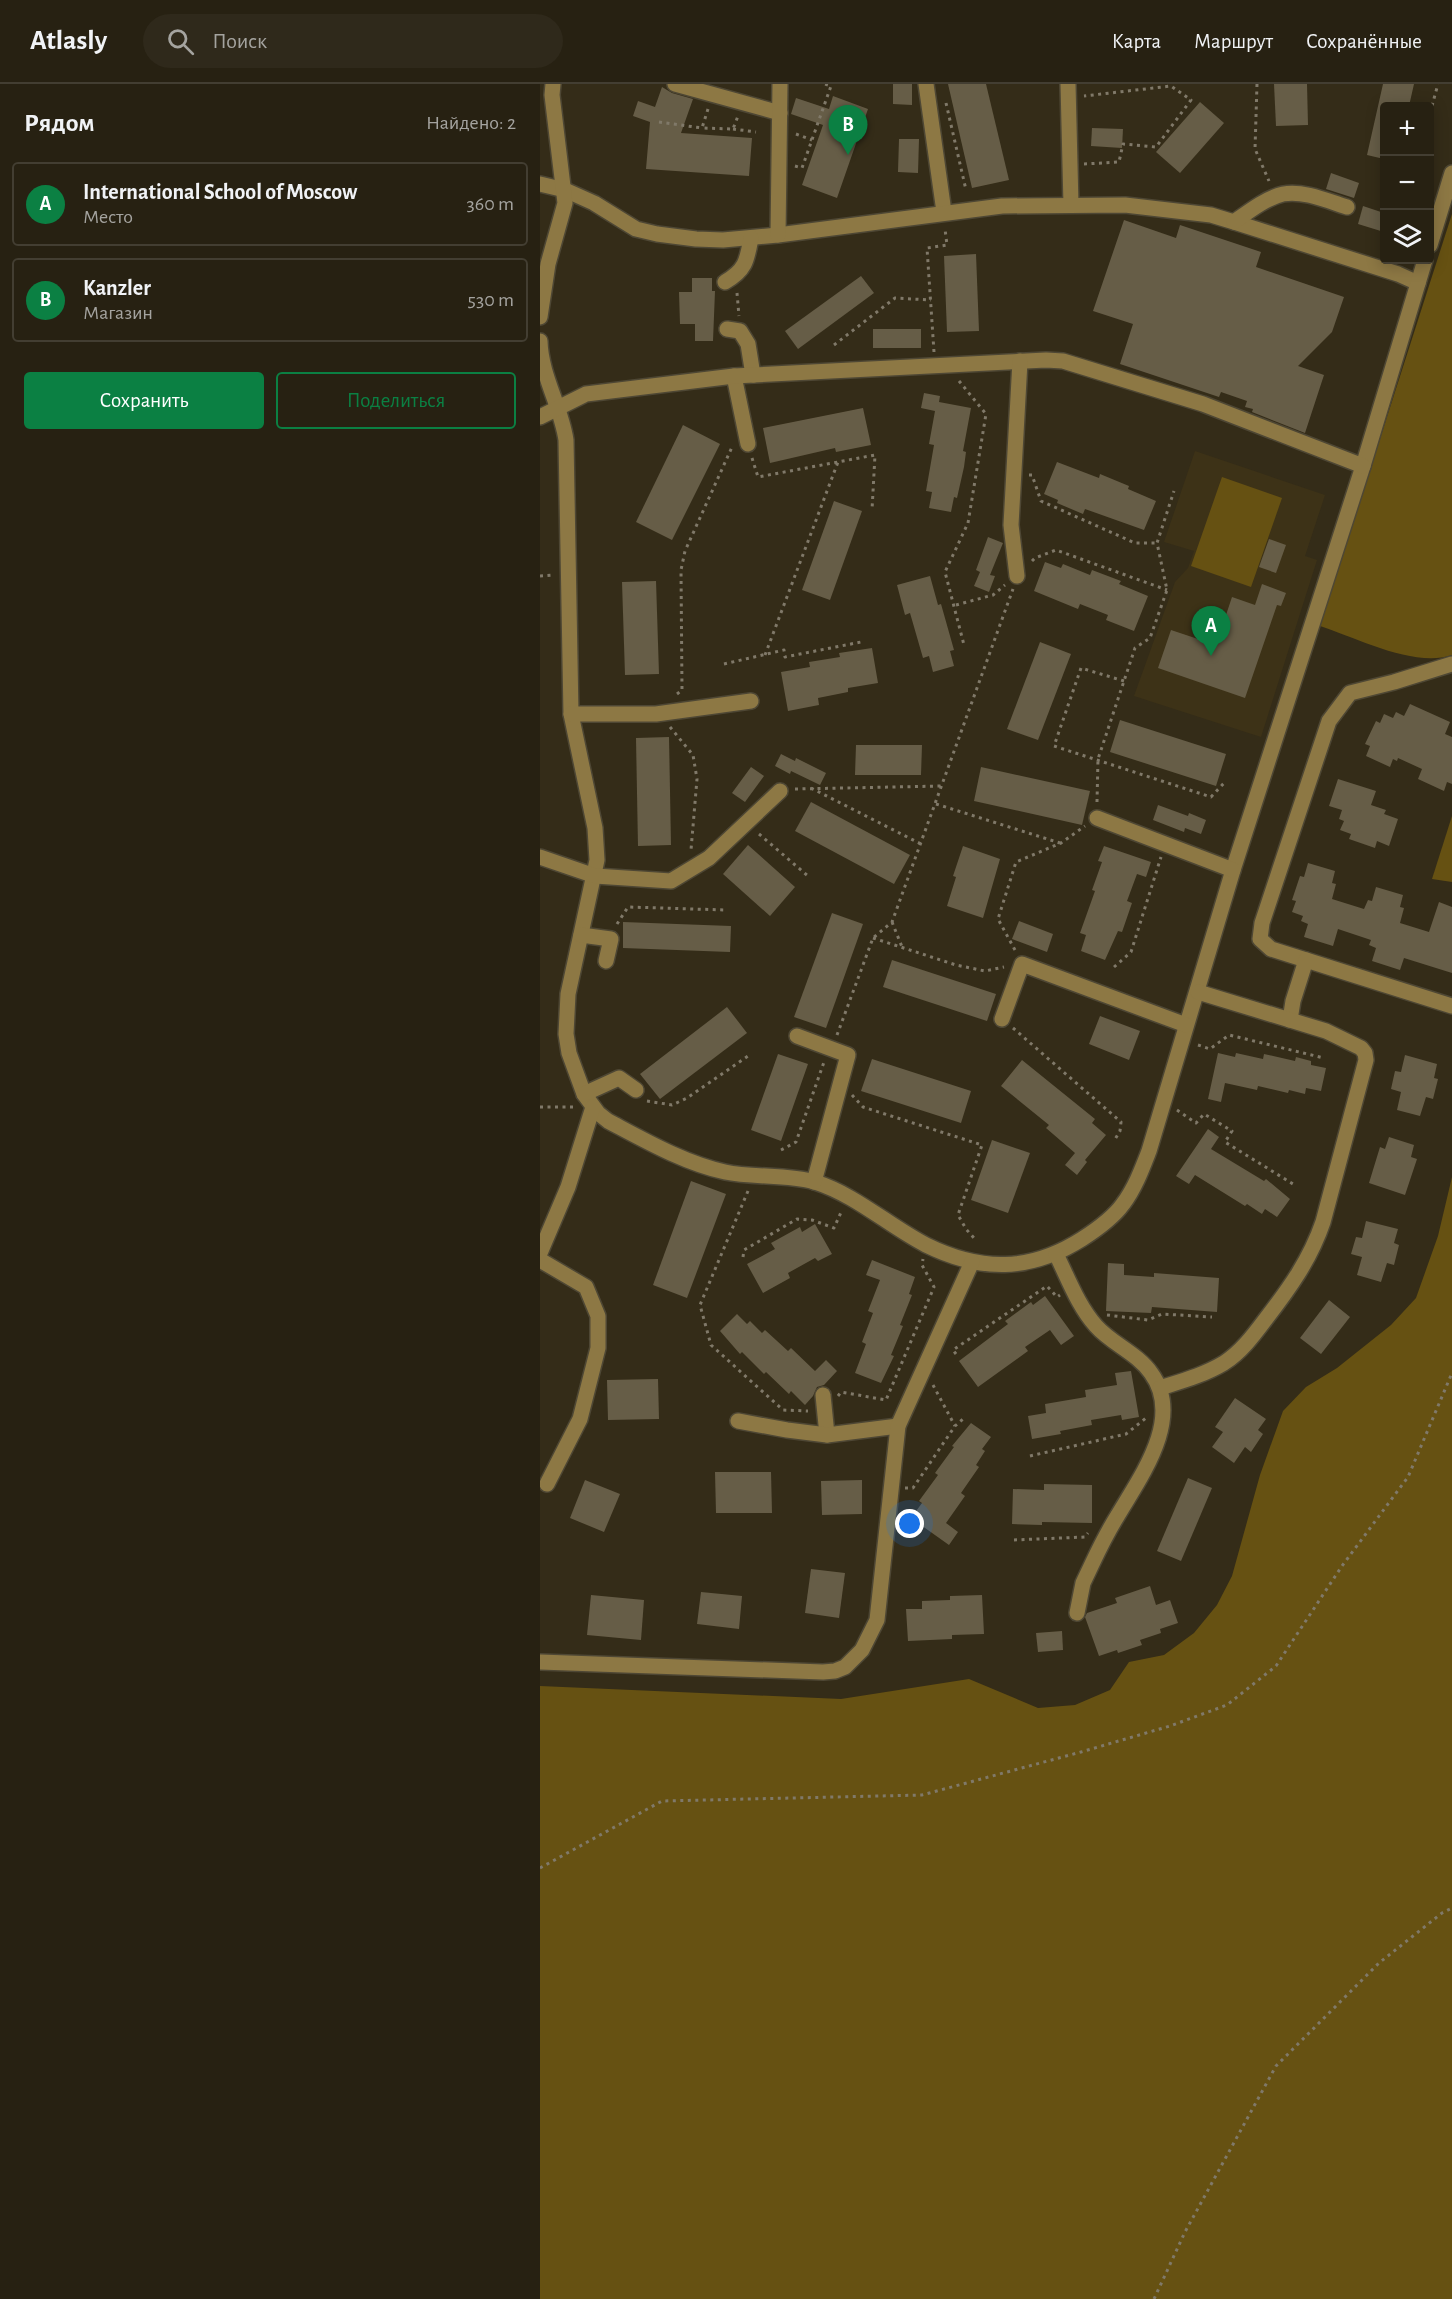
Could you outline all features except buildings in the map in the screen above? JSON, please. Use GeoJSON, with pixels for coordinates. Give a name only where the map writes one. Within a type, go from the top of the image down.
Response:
{"type":"FeatureCollection","features":[{"type":"Feature","properties":{"kind":"street"},"geometry":{"type":"LineString","coordinates":[[540,317],[543,285],[565,203],[552,95],[553,84]]}},
{"type":"Feature","properties":{"kind":"street"},"geometry":{"type":"LineString","coordinates":[[675,84],[780,113]]}},
{"type":"Feature","properties":{"kind":"street"},"geometry":{"type":"LineString","coordinates":[[778,236],[780,84]]}},
{"type":"Feature","properties":{"kind":"street"},"geometry":{"type":"LineString","coordinates":[[926,84],[944,212]]}},
{"type":"Feature","properties":{"kind":"street"},"geometry":{"type":"LineString","coordinates":[[1068,90],[1071,205]]}},
{"type":"Feature","properties":{"kind":"street"},"geometry":{"type":"LineString","coordinates":[[1434,232],[1452,173]]}},
{"type":"Feature","properties":{"kind":"street"},"geometry":{"type":"LineString","coordinates":[[540,184],[565,190],[594,203],[636,228],[657,234],[723,240],[778,236],[1002,206],[1125,205],[1187,211],[1234,222],[1398,274],[1418,283]]}},
{"type":"Feature","properties":{"kind":"street"},"geometry":{"type":"LineString","coordinates":[[1234,222],[1253,208],[1283,194],[1308,195],[1347,207]]}},
{"type":"Feature","properties":{"kind":"street"},"geometry":{"type":"LineString","coordinates":[[730,279],[747,263],[751,238]]}},
{"type":"Feature","properties":{"kind":"street"},"geometry":{"type":"LineString","coordinates":[[540,341],[542,359],[557,409],[562,418],[566,440],[572,714],[595,828],[597,860],[596,876],[568,994],[566,1034],[568,1053],[584,1094],[593,1107],[608,1121],[695,1163],[727,1172],[814,1182],[848,1197],[927,1245],[972,1262],[1014,1265],[1056,1254],[1090,1234],[1123,1205],[1139,1177],[1198,992],[1233,870],[1363,466],[1424,264]]}},
{"type":"Feature","properties":{"kind":"street"},"geometry":{"type":"LineString","coordinates":[[734,330],[748,344],[753,375]]}},
{"type":"Feature","properties":{"kind":"street"},"geometry":{"type":"LineString","coordinates":[[540,417],[586,394],[734,376],[1020,361],[1064,361],[1203,404],[1363,466]]}},
{"type":"Feature","properties":{"kind":"street"},"geometry":{"type":"LineString","coordinates":[[1011,580],[1011,525],[1020,361]]}},
{"type":"Feature","properties":{"kind":"street"},"geometry":{"type":"LineString","coordinates":[[734,376],[747,444]]}},
{"type":"Feature","properties":{"kind":"street"},"geometry":{"type":"LineString","coordinates":[[1452,664],[1350,693],[1329,721],[1262,923],[1260,939],[1271,949],[1452,1006]]}},
{"type":"Feature","properties":{"kind":"street"},"geometry":{"type":"LineString","coordinates":[[572,714],[667,713],[751,701]]}},
{"type":"Feature","properties":{"kind":"street"},"geometry":{"type":"LineString","coordinates":[[540,857],[596,876],[671,881],[709,858],[780,791]]}},
{"type":"Feature","properties":{"kind":"street"},"geometry":{"type":"LineString","coordinates":[[1097,818],[1233,870]]}},
{"type":"Feature","properties":{"kind":"street"},"geometry":{"type":"LineString","coordinates":[[581,935],[611,939],[606,961]]}},
{"type":"Feature","properties":{"kind":"street"},"geometry":{"type":"LineString","coordinates":[[1290,1020],[1293,1001],[1306,960]]}},
{"type":"Feature","properties":{"kind":"street"},"geometry":{"type":"LineString","coordinates":[[1002,1019],[1022,964],[1184,1033]]}},
{"type":"Feature","properties":{"kind":"street"},"geometry":{"type":"LineString","coordinates":[[1161,1395],[1238,1353],[1300,1273],[1317,1240],[1366,1060],[1361,1048],[1326,1031],[1198,992]]}},
{"type":"Feature","properties":{"kind":"street"},"geometry":{"type":"LineString","coordinates":[[797,1036],[848,1055],[814,1182]]}},
{"type":"Feature","properties":{"kind":"street"},"geometry":{"type":"LineString","coordinates":[[584,1094],[619,1078],[636,1090]]}},
{"type":"Feature","properties":{"kind":"street"},"geometry":{"type":"LineString","coordinates":[[540,1254],[568,1187],[593,1107]]}},
{"type":"Feature","properties":{"kind":"street"},"geometry":{"type":"LineString","coordinates":[[1056,1254],[1083,1308],[1096,1325],[1151,1372],[1161,1395],[1162,1418],[1154,1450],[1083,1583],[1077,1613]]}},
{"type":"Feature","properties":{"kind":"street"},"geometry":{"type":"LineString","coordinates":[[540,1260],[586,1287],[598,1316],[598,1348],[580,1419],[547,1484]]}},
{"type":"Feature","properties":{"kind":"street"},"geometry":{"type":"LineString","coordinates":[[540,1662],[823,1672],[845,1667],[862,1650],[877,1620],[898,1426],[972,1262]]}},
{"type":"Feature","properties":{"kind":"street"},"geometry":{"type":"LineString","coordinates":[[824,1403],[826,1435]]}},
{"type":"Feature","properties":{"kind":"street"},"geometry":{"type":"LineString","coordinates":[[738,1421],[826,1435],[898,1426]]}},
{"type":"Feature","properties":{"kind":"path"},"geometry":{"type":"LineString","coordinates":[[779,160],[802,168],[831,86],[825,84]]}},
{"type":"Feature","properties":{"kind":"path"},"geometry":{"type":"LineString","coordinates":[[1257,84],[1255,149],[1275,198]]}},
{"type":"Feature","properties":{"kind":"path"},"geometry":{"type":"LineString","coordinates":[[1433,102],[1438,84]]}},
{"type":"Feature","properties":{"kind":"path"},"geometry":{"type":"LineString","coordinates":[[1068,90],[1115,94],[1171,86],[1191,100],[1156,147],[1123,144],[1119,162],[1070,164]]}},
{"type":"Feature","properties":{"kind":"path"},"geometry":{"type":"LineString","coordinates":[[702,128],[713,94]]}},
{"type":"Feature","properties":{"kind":"path"},"geometry":{"type":"LineString","coordinates":[[944,95],[966,190]]}},
{"type":"Feature","properties":{"kind":"path"},"geometry":{"type":"LineString","coordinates":[[734,129],[743,103]]}},
{"type":"Feature","properties":{"kind":"path"},"geometry":{"type":"LineString","coordinates":[[659,122],[756,132]]}},
{"type":"Feature","properties":{"kind":"path"},"geometry":{"type":"LineString","coordinates":[[934,366],[927,248],[947,246],[944,212]]}},
{"type":"Feature","properties":{"kind":"path"},"geometry":{"type":"LineString","coordinates":[[730,279],[734,330]]}},
{"type":"Feature","properties":{"kind":"path"},"geometry":{"type":"LineString","coordinates":[[834,345],[895,298],[930,300]]}},
{"type":"Feature","properties":{"kind":"path"},"geometry":{"type":"LineString","coordinates":[[955,379],[962,381],[986,414],[968,523],[945,572],[964,645]]}},
{"type":"Feature","properties":{"kind":"path"},"geometry":{"type":"LineString","coordinates":[[690,870],[697,778],[693,755],[668,724],[666,701],[682,690],[681,570],[685,551],[732,446],[747,444],[758,477],[875,455],[872,510]]}},
{"type":"Feature","properties":{"kind":"path"},"geometry":{"type":"LineString","coordinates":[[765,655],[838,462]]}},
{"type":"Feature","properties":{"kind":"path"},"geometry":{"type":"LineString","coordinates":[[1015,472],[1032,475],[1041,501],[1135,543],[1157,543]]}},
{"type":"Feature","properties":{"kind":"path"},"geometry":{"type":"LineString","coordinates":[[873,938],[956,965],[985,970],[1022,964],[998,919],[1016,862],[1061,843],[1097,818],[1098,759],[1135,648],[1150,639],[1167,590],[1157,543],[1174,491]]}},
{"type":"Feature","properties":{"kind":"path"},"geometry":{"type":"LineString","coordinates":[[955,605],[993,595],[1035,558],[1056,550],[1167,590]]}},
{"type":"Feature","properties":{"kind":"path"},"geometry":{"type":"LineString","coordinates":[[781,1150],[796,1142],[829,1047],[839,1032],[873,938],[892,922],[943,786],[1011,580]]}},
{"type":"Feature","properties":{"kind":"path"},"geometry":{"type":"LineString","coordinates":[[724,664],[784,650],[785,657],[861,642]]}},
{"type":"Feature","properties":{"kind":"path"},"geometry":{"type":"LineString","coordinates":[[1124,681],[1082,668],[1054,746],[1211,796],[1225,782]]}},
{"type":"Feature","properties":{"kind":"path"},"geometry":{"type":"LineString","coordinates":[[780,791],[810,788],[943,786]]}},
{"type":"Feature","properties":{"kind":"path"},"geometry":{"type":"LineString","coordinates":[[810,788],[921,844]]}},
{"type":"Feature","properties":{"kind":"path"},"geometry":{"type":"LineString","coordinates":[[936,804],[1061,843]]}},
{"type":"Feature","properties":{"kind":"path"},"geometry":{"type":"LineString","coordinates":[[746,823],[808,876]]}},
{"type":"Feature","properties":{"kind":"path"},"geometry":{"type":"LineString","coordinates":[[1114,968],[1131,952],[1165,844]]}},
{"type":"Feature","properties":{"kind":"path"},"geometry":{"type":"LineString","coordinates":[[611,939],[619,919],[628,907],[726,910]]}},
{"type":"Feature","properties":{"kind":"path"},"geometry":{"type":"LineString","coordinates":[[892,922],[902,947]]}},
{"type":"Feature","properties":{"kind":"path"},"geometry":{"type":"LineString","coordinates":[[1002,1019],[1121,1122],[1120,1131],[1114,1141]]}},
{"type":"Feature","properties":{"kind":"path"},"geometry":{"type":"LineString","coordinates":[[1184,1033],[1210,1048],[1229,1035],[1324,1058]]}},
{"type":"Feature","properties":{"kind":"path"},"geometry":{"type":"LineString","coordinates":[[636,1090],[647,1100],[672,1105],[687,1098],[748,1056]]}},
{"type":"Feature","properties":{"kind":"path"},"geometry":{"type":"LineString","coordinates":[[841,1083],[863,1107],[982,1145],[958,1215],[974,1238]]}},
{"type":"Feature","properties":{"kind":"path"},"geometry":{"type":"LineString","coordinates":[[1163,1101],[1196,1123],[1204,1114],[1232,1131],[1225,1142],[1293,1185]]}},
{"type":"Feature","properties":{"kind":"path"},"geometry":{"type":"LineString","coordinates":[[540,1107],[593,1107]]}},
{"type":"Feature","properties":{"kind":"path"},"geometry":{"type":"LineString","coordinates":[[754,1175],[700,1305],[711,1346],[783,1410],[824,1403],[841,1392],[886,1400],[934,1287],[922,1265],[927,1245]]}},
{"type":"Feature","properties":{"kind":"path"},"geometry":{"type":"LineString","coordinates":[[743,1257],[744,1250],[797,1219],[834,1228],[848,1197]]}},
{"type":"Feature","properties":{"kind":"path"},"geometry":{"type":"LineString","coordinates":[[924,1367],[955,1426]]}},
{"type":"Feature","properties":{"kind":"path"},"geometry":{"type":"LineString","coordinates":[[540,1868],[662,1802],[922,1795],[1170,1726],[1227,1705],[1276,1666],[1342,1566],[1408,1477],[1452,1373]]}},
{"type":"Feature","properties":{"kind":"path"},"geometry":{"type":"LineString","coordinates":[[1030,1456],[1126,1434],[1139,1425],[1161,1395]]}},
{"type":"Feature","properties":{"kind":"path"},"geometry":{"type":"LineString","coordinates":[[892,1487],[913,1488],[955,1426],[964,1418]]}},
{"type":"Feature","properties":{"kind":"path"},"geometry":{"type":"LineString","coordinates":[[1014,1540],[1084,1538],[1090,1530]]}},
{"type":"Feature","properties":{"kind":"path"},"geometry":{"type":"LineString","coordinates":[[1154,2299],[1185,2232],[1276,2066],[1379,1963],[1442,1913],[1452,1908]]}},
{"type":"Feature","properties":{"kind":"shaded area"},"geometry":{"type":"Polygon","coordinates":[[[1452,214],[1452,655],[1421,658],[1386,650],[1320,626],[1452,214]]]}},
{"type":"Feature","properties":{"kind":"shaded area"},"geometry":{"type":"Polygon","coordinates":[[[1195,451],[1325,495],[1305,556],[1317,560],[1261,737],[1134,696],[1175,582],[1188,568],[1194,551],[1164,542],[1195,451]]]}},
{"type":"Feature","properties":{"kind":"shaded area"},"geometry":{"type":"Polygon","coordinates":[[[1222,477],[1282,498],[1251,587],[1191,566],[1222,477]]]}},
{"type":"Feature","properties":{"kind":"shaded area"},"geometry":{"type":"Polygon","coordinates":[[[1452,816],[1452,882],[1432,879],[1452,816]]]}},
{"type":"Feature","properties":{"kind":"shaded area"},"geometry":{"type":"Polygon","coordinates":[[[1452,1177],[1452,2299],[540,2299],[540,1686],[841,1699],[969,1679],[1038,1708],[1075,1705],[1110,1690],[1129,1662],[1164,1655],[1194,1633],[1217,1605],[1232,1576],[1260,1475],[1283,1411],[1306,1387],[1337,1368],[1391,1325],[1416,1298],[1438,1236],[1452,1177]]]}},
{"type":"Feature","properties":{"kind":"place","name":"Kanzler"},"geometry":{"type":"Point","coordinates":[848,155]}},
{"type":"Feature","properties":{"kind":"place","name":"International School of Moscow"},"geometry":{"type":"Point","coordinates":[1211,656]}}]}
